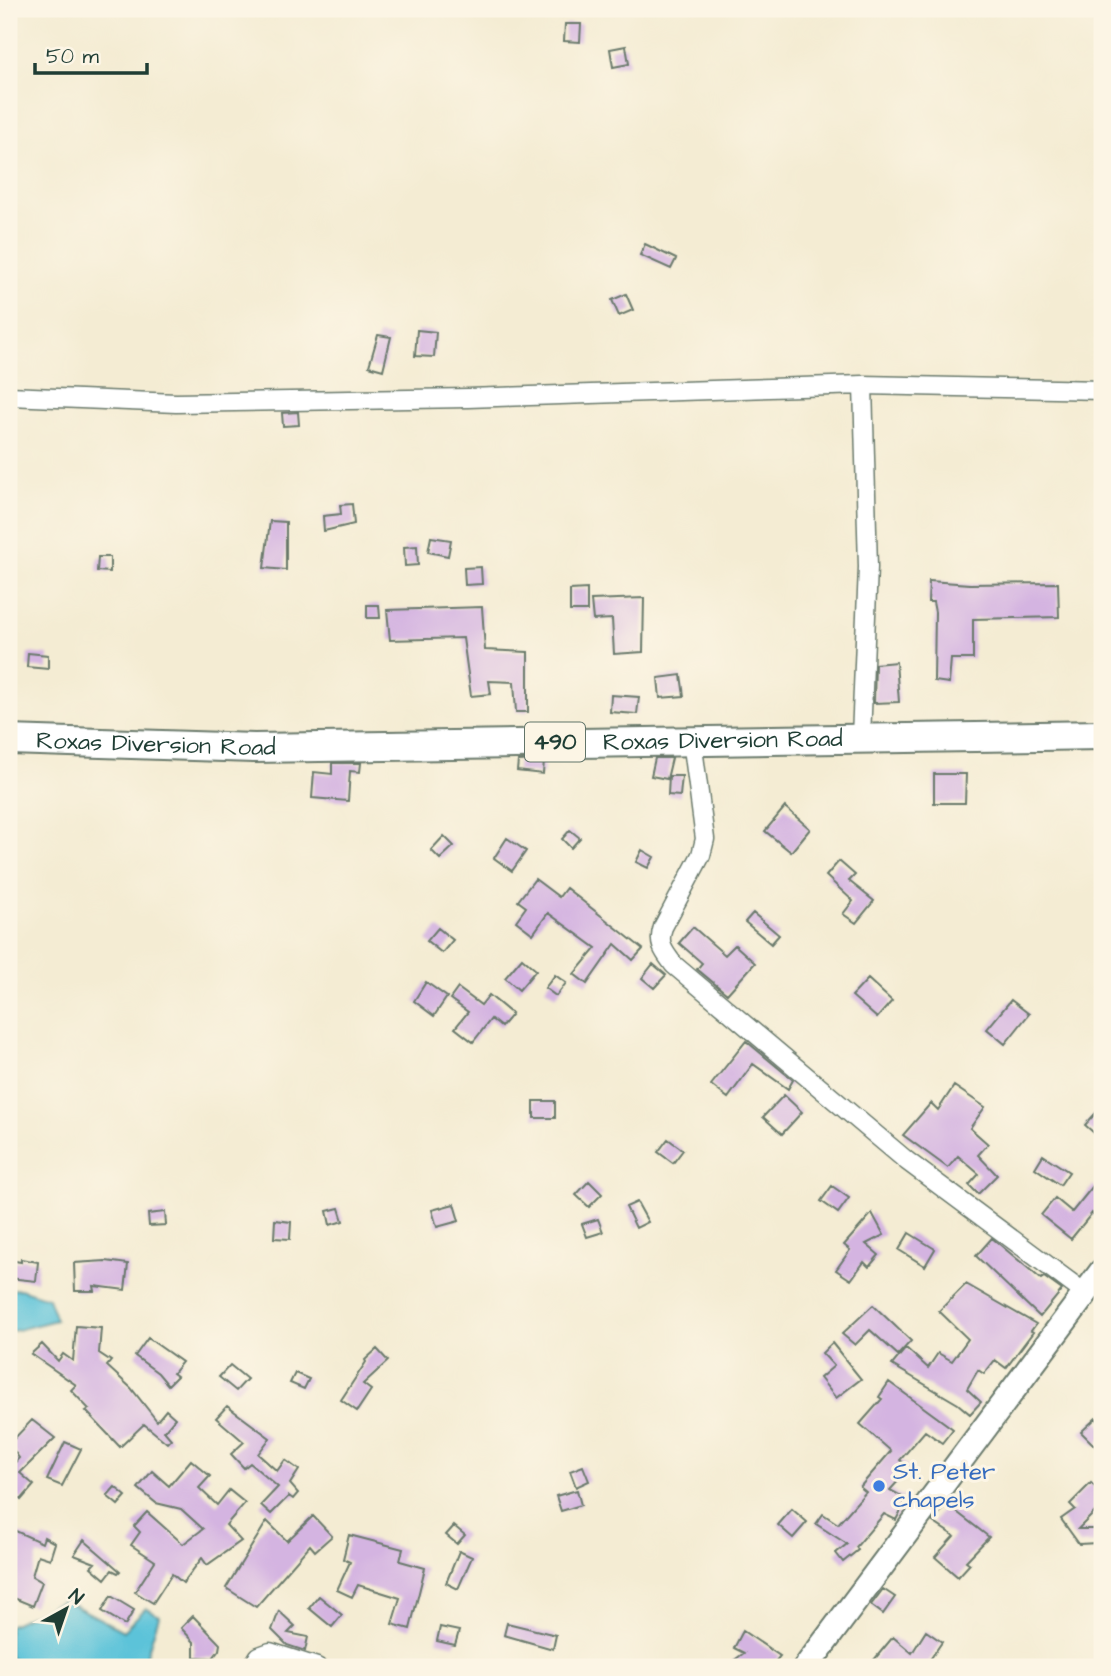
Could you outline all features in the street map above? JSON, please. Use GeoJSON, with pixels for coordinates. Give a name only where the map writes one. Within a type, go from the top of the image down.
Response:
{"type":"FeatureCollection","features":[{"type":"Feature","properties":{"kind":"main road","name":"Roxas Diversion Road"},"geometry":{"type":"LineString","coordinates":[[9,740],[254,748],[1102,735]]}},
{"type":"Feature","properties":{"kind":"main road"},"geometry":{"type":"LineString","coordinates":[[806,1667],[1102,1271]]}},
{"type":"Feature","properties":{"kind":"street"},"geometry":{"type":"LineString","coordinates":[[861,737],[868,567],[863,385]]}},
{"type":"Feature","properties":{"kind":"street"},"geometry":{"type":"LineString","coordinates":[[9,396],[176,403],[468,398],[863,385],[1102,390]]}},
{"type":"Feature","properties":{"kind":"street"},"geometry":{"type":"LineString","coordinates":[[692,740],[705,839],[701,855],[663,927],[659,939],[663,950],[674,965],[907,1161],[1086,1294]]}},
{"type":"Feature","properties":{"kind":"street"},"geometry":{"type":"LineString","coordinates":[[252,1667],[259,1656],[270,1652],[317,1667]]}},
{"type":"Feature","properties":{"kind":"water"},"geometry":{"type":"Polygon","coordinates":[[[20,1289],[48,1298],[56,1320],[9,1332],[9,1290],[20,1289]]]}},
{"type":"Feature","properties":{"kind":"water"},"geometry":{"type":"Polygon","coordinates":[[[64,1600],[123,1631],[146,1608],[159,1616],[147,1654],[153,1667],[42,1667],[9,1658],[9,1626],[64,1600]]]}},
{"type":"Feature","properties":{"kind":"building"},"geometry":{"type":"Polygon","coordinates":[[[565,24],[581,24],[580,42],[564,41],[565,24]]]}},
{"type":"Feature","properties":{"kind":"building"},"geometry":{"type":"Polygon","coordinates":[[[626,46],[629,64],[613,67],[610,49],[626,46]]]}},
{"type":"Feature","properties":{"kind":"building"},"geometry":{"type":"Polygon","coordinates":[[[645,244],[676,259],[671,269],[640,255],[645,244]]]}},
{"type":"Feature","properties":{"kind":"building"},"geometry":{"type":"Polygon","coordinates":[[[626,294],[633,310],[619,316],[612,300],[626,294]]]}},
{"type":"Feature","properties":{"kind":"building"},"geometry":{"type":"Polygon","coordinates":[[[417,330],[436,332],[434,357],[415,356],[417,330]]]}},
{"type":"Feature","properties":{"kind":"building"},"geometry":{"type":"Polygon","coordinates":[[[378,335],[391,337],[383,370],[369,366],[378,335]]]}},
{"type":"Feature","properties":{"kind":"building"},"geometry":{"type":"Polygon","coordinates":[[[298,412],[299,425],[283,426],[282,413],[298,412]]]}},
{"type":"Feature","properties":{"kind":"building"},"geometry":{"type":"Polygon","coordinates":[[[352,504],[354,524],[324,531],[323,516],[341,514],[340,505],[352,504]]]}},
{"type":"Feature","properties":{"kind":"building"},"geometry":{"type":"Polygon","coordinates":[[[270,521],[286,522],[286,570],[264,568],[270,521]]]}},
{"type":"Feature","properties":{"kind":"building"},"geometry":{"type":"Polygon","coordinates":[[[431,537],[451,540],[448,556],[428,552],[431,537]]]}},
{"type":"Feature","properties":{"kind":"building"},"geometry":{"type":"Polygon","coordinates":[[[417,546],[418,565],[405,566],[404,547],[417,546]]]}},
{"type":"Feature","properties":{"kind":"building"},"geometry":{"type":"Polygon","coordinates":[[[98,557],[110,557],[110,572],[97,571],[98,557]]]}},
{"type":"Feature","properties":{"kind":"building"},"geometry":{"type":"Polygon","coordinates":[[[481,567],[482,584],[465,585],[464,568],[481,567]]]}},
{"type":"Feature","properties":{"kind":"building"},"geometry":{"type":"Polygon","coordinates":[[[929,581],[970,584],[1058,583],[1059,617],[973,619],[973,659],[951,659],[949,683],[934,681],[935,612],[933,602],[928,602],[929,581]]]}},
{"type":"Feature","properties":{"kind":"building"},"geometry":{"type":"Polygon","coordinates":[[[587,589],[587,611],[570,611],[570,590],[587,589]]]}},
{"type":"Feature","properties":{"kind":"building"},"geometry":{"type":"Polygon","coordinates":[[[644,598],[643,652],[614,654],[612,619],[593,620],[591,600],[644,598]]]}},
{"type":"Feature","properties":{"kind":"building"},"geometry":{"type":"Polygon","coordinates":[[[367,605],[379,605],[380,618],[367,618],[367,605]]]}},
{"type":"Feature","properties":{"kind":"building"},"geometry":{"type":"Polygon","coordinates":[[[482,607],[485,650],[528,652],[528,712],[516,712],[514,682],[489,681],[491,694],[471,696],[463,638],[390,640],[387,610],[482,607]]]}},
{"type":"Feature","properties":{"kind":"building"},"geometry":{"type":"Polygon","coordinates":[[[28,653],[48,655],[48,669],[27,667],[28,653]]]}},
{"type":"Feature","properties":{"kind":"building"},"geometry":{"type":"Polygon","coordinates":[[[896,662],[899,702],[874,703],[875,664],[896,662]]]}},
{"type":"Feature","properties":{"kind":"building"},"geometry":{"type":"Polygon","coordinates":[[[681,675],[684,696],[660,698],[658,678],[681,675]]]}},
{"type":"Feature","properties":{"kind":"building"},"geometry":{"type":"Polygon","coordinates":[[[611,695],[639,697],[637,714],[610,712],[611,695]]]}},
{"type":"Feature","properties":{"kind":"building"},"geometry":{"type":"Polygon","coordinates":[[[655,758],[672,758],[667,779],[651,776],[655,758]]]}},
{"type":"Feature","properties":{"kind":"building"},"geometry":{"type":"Polygon","coordinates":[[[544,760],[543,774],[517,771],[518,761],[544,760]]]}},
{"type":"Feature","properties":{"kind":"building"},"geometry":{"type":"Polygon","coordinates":[[[332,763],[361,763],[360,772],[350,771],[348,801],[312,798],[314,772],[332,774],[332,763]]]}},
{"type":"Feature","properties":{"kind":"building"},"geometry":{"type":"Polygon","coordinates":[[[934,774],[966,774],[965,803],[934,803],[934,774]]]}},
{"type":"Feature","properties":{"kind":"building"},"geometry":{"type":"Polygon","coordinates":[[[669,776],[682,776],[680,796],[668,795],[669,776]]]}},
{"type":"Feature","properties":{"kind":"building"},"geometry":{"type":"Polygon","coordinates":[[[785,807],[810,829],[791,852],[765,831],[785,807]]]}},
{"type":"Feature","properties":{"kind":"building"},"geometry":{"type":"Polygon","coordinates":[[[570,830],[580,838],[571,848],[562,839],[570,830]]]}},
{"type":"Feature","properties":{"kind":"building"},"geometry":{"type":"Polygon","coordinates":[[[444,836],[454,846],[440,859],[431,850],[444,836]]]}},
{"type":"Feature","properties":{"kind":"building"},"geometry":{"type":"Polygon","coordinates":[[[507,838],[526,851],[512,871],[494,858],[507,838]]]}},
{"type":"Feature","properties":{"kind":"building"},"geometry":{"type":"Polygon","coordinates":[[[642,850],[654,857],[648,868],[636,862],[642,850]]]}},
{"type":"Feature","properties":{"kind":"building"},"geometry":{"type":"Polygon","coordinates":[[[839,861],[855,875],[849,881],[874,901],[856,923],[843,914],[853,901],[826,876],[839,861]]]}},
{"type":"Feature","properties":{"kind":"building"},"geometry":{"type":"Polygon","coordinates":[[[535,879],[559,897],[566,888],[643,949],[633,960],[615,944],[587,984],[574,974],[596,948],[548,913],[533,934],[516,921],[526,907],[518,901],[535,879]]]}},
{"type":"Feature","properties":{"kind":"building"},"geometry":{"type":"Polygon","coordinates":[[[753,913],[779,935],[771,944],[745,922],[753,913]]]}},
{"type":"Feature","properties":{"kind":"building"},"geometry":{"type":"Polygon","coordinates":[[[693,927],[725,955],[735,945],[755,963],[727,994],[697,969],[702,963],[679,943],[693,927]]]}},
{"type":"Feature","properties":{"kind":"building"},"geometry":{"type":"Polygon","coordinates":[[[438,928],[453,940],[442,953],[427,941],[438,928]]]}},
{"type":"Feature","properties":{"kind":"building"},"geometry":{"type":"Polygon","coordinates":[[[522,958],[536,970],[519,990],[505,978],[522,958]]]}},
{"type":"Feature","properties":{"kind":"building"},"geometry":{"type":"Polygon","coordinates":[[[653,964],[666,975],[654,988],[642,978],[653,964]]]}},
{"type":"Feature","properties":{"kind":"building"},"geometry":{"type":"Polygon","coordinates":[[[555,975],[566,983],[556,996],[545,988],[555,975]]]}},
{"type":"Feature","properties":{"kind":"building"},"geometry":{"type":"Polygon","coordinates":[[[868,979],[892,1001],[877,1018],[852,996],[868,979]]]}},
{"type":"Feature","properties":{"kind":"building"},"geometry":{"type":"Polygon","coordinates":[[[426,982],[447,997],[434,1016],[414,1001],[426,982]]]}},
{"type":"Feature","properties":{"kind":"building"},"geometry":{"type":"Polygon","coordinates":[[[458,988],[481,1005],[489,995],[512,1014],[501,1027],[491,1019],[473,1042],[455,1028],[468,1012],[450,999],[458,988]]]}},
{"type":"Feature","properties":{"kind":"building"},"geometry":{"type":"Polygon","coordinates":[[[1011,1000],[1029,1014],[1005,1044],[987,1029],[1011,1000]]]}},
{"type":"Feature","properties":{"kind":"building"},"geometry":{"type":"Polygon","coordinates":[[[746,1041],[793,1080],[788,1089],[753,1064],[728,1098],[711,1085],[746,1041]]]}},
{"type":"Feature","properties":{"kind":"building"},"geometry":{"type":"Polygon","coordinates":[[[954,1086],[985,1107],[970,1128],[988,1144],[978,1155],[997,1175],[978,1194],[969,1185],[979,1174],[958,1156],[948,1168],[903,1135],[931,1103],[938,1110],[954,1086]]]}},
{"type":"Feature","properties":{"kind":"building"},"geometry":{"type":"Polygon","coordinates":[[[784,1095],[802,1112],[782,1134],[763,1117],[784,1095]]]}},
{"type":"Feature","properties":{"kind":"building"},"geometry":{"type":"Polygon","coordinates":[[[534,1101],[555,1101],[555,1118],[534,1118],[534,1101]]]}},
{"type":"Feature","properties":{"kind":"building"},"geometry":{"type":"Polygon","coordinates":[[[1102,1106],[1102,1140],[1085,1125],[1102,1106]]]}},
{"type":"Feature","properties":{"kind":"building"},"geometry":{"type":"Polygon","coordinates":[[[668,1139],[683,1150],[673,1163],[658,1152],[668,1139]]]}},
{"type":"Feature","properties":{"kind":"building"},"geometry":{"type":"Polygon","coordinates":[[[1043,1155],[1069,1172],[1060,1185],[1035,1168],[1043,1155]]]}},
{"type":"Feature","properties":{"kind":"building"},"geometry":{"type":"Polygon","coordinates":[[[589,1181],[602,1194],[589,1207],[576,1195],[589,1181]]]}},
{"type":"Feature","properties":{"kind":"building"},"geometry":{"type":"Polygon","coordinates":[[[832,1186],[849,1198],[838,1213],[821,1201],[832,1186]]]}},
{"type":"Feature","properties":{"kind":"building"},"geometry":{"type":"Polygon","coordinates":[[[1093,1186],[1102,1193],[1102,1222],[1092,1213],[1071,1239],[1041,1215],[1055,1198],[1072,1212],[1093,1186]]]}},
{"type":"Feature","properties":{"kind":"building"},"geometry":{"type":"Polygon","coordinates":[[[637,1202],[648,1222],[636,1228],[626,1207],[637,1202]]]}},
{"type":"Feature","properties":{"kind":"building"},"geometry":{"type":"Polygon","coordinates":[[[454,1204],[459,1221],[437,1227],[432,1210],[454,1204]]]}},
{"type":"Feature","properties":{"kind":"building"},"geometry":{"type":"Polygon","coordinates":[[[339,1208],[343,1221],[330,1225],[327,1211],[339,1208]]]}},
{"type":"Feature","properties":{"kind":"building"},"geometry":{"type":"Polygon","coordinates":[[[165,1212],[166,1225],[149,1226],[148,1214],[165,1212]]]}},
{"type":"Feature","properties":{"kind":"building"},"geometry":{"type":"Polygon","coordinates":[[[872,1213],[884,1235],[866,1244],[879,1255],[869,1267],[864,1262],[851,1280],[836,1270],[850,1250],[844,1245],[872,1213]]]}},
{"type":"Feature","properties":{"kind":"building"},"geometry":{"type":"Polygon","coordinates":[[[598,1219],[603,1232],[587,1237],[582,1224],[598,1219]]]}},
{"type":"Feature","properties":{"kind":"building"},"geometry":{"type":"Polygon","coordinates":[[[275,1220],[291,1222],[290,1239],[274,1238],[275,1220]]]}},
{"type":"Feature","properties":{"kind":"building"},"geometry":{"type":"Polygon","coordinates":[[[909,1233],[935,1249],[925,1266],[899,1250],[909,1233]]]}},
{"type":"Feature","properties":{"kind":"building"},"geometry":{"type":"Polygon","coordinates":[[[992,1238],[1041,1279],[1044,1277],[1062,1290],[1040,1317],[976,1256],[992,1238]]]}},
{"type":"Feature","properties":{"kind":"building"},"geometry":{"type":"Polygon","coordinates":[[[21,1259],[38,1262],[36,1281],[9,1278],[9,1260],[21,1262],[21,1259]]]}},
{"type":"Feature","properties":{"kind":"building"},"geometry":{"type":"Polygon","coordinates":[[[106,1261],[128,1264],[125,1290],[94,1286],[95,1291],[75,1291],[74,1263],[106,1261]]]}},
{"type":"Feature","properties":{"kind":"building"},"geometry":{"type":"Polygon","coordinates":[[[966,1284],[1036,1324],[1006,1368],[995,1360],[984,1374],[978,1370],[967,1389],[981,1402],[970,1414],[892,1365],[906,1348],[928,1368],[938,1353],[952,1361],[968,1339],[939,1311],[966,1284]]]}},
{"type":"Feature","properties":{"kind":"building"},"geometry":{"type":"Polygon","coordinates":[[[873,1305],[911,1341],[898,1355],[870,1330],[855,1345],[842,1334],[873,1305]]]}},
{"type":"Feature","properties":{"kind":"building"},"geometry":{"type":"Polygon","coordinates":[[[76,1326],[101,1328],[99,1353],[111,1361],[107,1366],[131,1388],[157,1421],[166,1410],[175,1418],[164,1431],[171,1439],[167,1443],[144,1424],[120,1447],[86,1411],[89,1409],[71,1390],[76,1385],[31,1354],[42,1344],[58,1361],[63,1354],[73,1361],[76,1326]]]}},
{"type":"Feature","properties":{"kind":"building"},"geometry":{"type":"Polygon","coordinates":[[[148,1338],[182,1362],[173,1373],[177,1376],[168,1385],[158,1373],[135,1356],[148,1338]]]}},
{"type":"Feature","properties":{"kind":"building"},"geometry":{"type":"Polygon","coordinates":[[[832,1343],[861,1379],[836,1398],[820,1378],[834,1366],[822,1353],[832,1343]]]}},
{"type":"Feature","properties":{"kind":"building"},"geometry":{"type":"Polygon","coordinates":[[[377,1349],[388,1361],[363,1384],[371,1390],[357,1411],[341,1400],[365,1360],[377,1349]]]}},
{"type":"Feature","properties":{"kind":"building"},"geometry":{"type":"Polygon","coordinates":[[[230,1365],[247,1379],[236,1391],[219,1377],[230,1365]]]}},
{"type":"Feature","properties":{"kind":"building"},"geometry":{"type":"Polygon","coordinates":[[[295,1373],[309,1379],[304,1389],[290,1383],[295,1373]]]}},
{"type":"Feature","properties":{"kind":"building"},"geometry":{"type":"Polygon","coordinates":[[[889,1382],[953,1429],[942,1443],[925,1431],[900,1460],[910,1468],[890,1490],[907,1499],[896,1520],[884,1514],[856,1547],[858,1550],[843,1562],[836,1553],[847,1544],[816,1524],[823,1514],[838,1524],[866,1492],[860,1487],[891,1451],[860,1424],[882,1399],[879,1397],[889,1382]]]}},
{"type":"Feature","properties":{"kind":"building"},"geometry":{"type":"Polygon","coordinates":[[[227,1406],[270,1438],[258,1454],[277,1471],[285,1460],[299,1470],[290,1484],[298,1493],[293,1499],[289,1496],[271,1514],[261,1505],[278,1487],[250,1463],[244,1468],[231,1454],[244,1442],[216,1418],[227,1406]]]}},
{"type":"Feature","properties":{"kind":"building"},"geometry":{"type":"Polygon","coordinates":[[[1096,1418],[1102,1425],[1102,1438],[1095,1446],[1081,1432],[1096,1418]]]}},
{"type":"Feature","properties":{"kind":"building"},"geometry":{"type":"Polygon","coordinates":[[[32,1420],[55,1438],[20,1473],[34,1485],[21,1500],[9,1490],[9,1464],[12,1466],[19,1458],[9,1444],[32,1420]]]}},
{"type":"Feature","properties":{"kind":"building"},"geometry":{"type":"Polygon","coordinates":[[[65,1442],[81,1449],[62,1486],[47,1480],[65,1442]]]}},
{"type":"Feature","properties":{"kind":"building"},"geometry":{"type":"Polygon","coordinates":[[[191,1460],[210,1476],[199,1488],[217,1505],[229,1490],[245,1503],[226,1525],[241,1541],[207,1565],[202,1558],[183,1583],[172,1574],[153,1603],[135,1592],[155,1561],[131,1545],[140,1532],[134,1526],[147,1512],[183,1544],[203,1529],[181,1509],[156,1503],[138,1488],[152,1471],[169,1486],[191,1460]]]}},
{"type":"Feature","properties":{"kind":"building"},"geometry":{"type":"Polygon","coordinates":[[[583,1466],[589,1481],[576,1487],[570,1471],[583,1466]]]}},
{"type":"Feature","properties":{"kind":"building"},"geometry":{"type":"Polygon","coordinates":[[[1102,1478],[1102,1505],[1078,1529],[1097,1529],[1097,1543],[1079,1544],[1061,1519],[1075,1509],[1070,1504],[1091,1483],[1095,1487],[1102,1478]]]}},
{"type":"Feature","properties":{"kind":"building"},"geometry":{"type":"Polygon","coordinates":[[[115,1487],[126,1496],[118,1505],[107,1496],[115,1487]]]}},
{"type":"Feature","properties":{"kind":"building"},"geometry":{"type":"Polygon","coordinates":[[[577,1490],[581,1505],[561,1511],[556,1496],[577,1490]]]}},
{"type":"Feature","properties":{"kind":"building"},"geometry":{"type":"Polygon","coordinates":[[[952,1497],[958,1501],[953,1509],[989,1537],[966,1561],[970,1564],[958,1577],[935,1557],[954,1536],[933,1522],[952,1497]]]}},
{"type":"Feature","properties":{"kind":"building"},"geometry":{"type":"Polygon","coordinates":[[[792,1509],[807,1522],[793,1538],[778,1525],[792,1509]]]}},
{"type":"Feature","properties":{"kind":"building"},"geometry":{"type":"Polygon","coordinates":[[[313,1516],[332,1536],[315,1551],[310,1545],[256,1607],[226,1588],[267,1521],[287,1541],[313,1516]]]}},
{"type":"Feature","properties":{"kind":"building"},"geometry":{"type":"Polygon","coordinates":[[[454,1526],[465,1535],[457,1544],[446,1535],[454,1526]]]}},
{"type":"Feature","properties":{"kind":"building"},"geometry":{"type":"Polygon","coordinates":[[[9,1528],[42,1543],[44,1537],[55,1543],[50,1559],[38,1555],[32,1576],[42,1582],[33,1606],[9,1596],[9,1528]]]}},
{"type":"Feature","properties":{"kind":"building"},"geometry":{"type":"Polygon","coordinates":[[[349,1535],[403,1549],[400,1561],[425,1568],[410,1629],[392,1624],[400,1598],[358,1585],[352,1597],[337,1590],[350,1562],[343,1559],[349,1535]]]}},
{"type":"Feature","properties":{"kind":"building"},"geometry":{"type":"Polygon","coordinates":[[[84,1540],[120,1571],[118,1573],[112,1570],[105,1579],[91,1567],[95,1563],[74,1555],[84,1540]]]}},
{"type":"Feature","properties":{"kind":"building"},"geometry":{"type":"Polygon","coordinates":[[[459,1551],[472,1557],[458,1589],[446,1583],[459,1551]]]}},
{"type":"Feature","properties":{"kind":"building"},"geometry":{"type":"Polygon","coordinates":[[[883,1589],[895,1597],[883,1614],[871,1605],[883,1589]]]}},
{"type":"Feature","properties":{"kind":"building"},"geometry":{"type":"Polygon","coordinates":[[[111,1596],[134,1610],[125,1625],[102,1611],[111,1596]]]}},
{"type":"Feature","properties":{"kind":"building"},"geometry":{"type":"Polygon","coordinates":[[[319,1596],[342,1615],[332,1627],[309,1608],[319,1596]]]}},
{"type":"Feature","properties":{"kind":"building"},"geometry":{"type":"Polygon","coordinates":[[[279,1611],[295,1626],[288,1633],[308,1637],[305,1651],[287,1645],[272,1630],[279,1611]]]}},
{"type":"Feature","properties":{"kind":"building"},"geometry":{"type":"Polygon","coordinates":[[[193,1616],[220,1644],[213,1658],[194,1657],[194,1642],[181,1628],[193,1616]]]}},
{"type":"Feature","properties":{"kind":"building"},"geometry":{"type":"Polygon","coordinates":[[[507,1623],[556,1635],[553,1649],[504,1635],[507,1623]]]}},
{"type":"Feature","properties":{"kind":"building"},"geometry":{"type":"Polygon","coordinates":[[[440,1627],[459,1631],[455,1645],[437,1641],[440,1627]]]}},
{"type":"Feature","properties":{"kind":"building"},"geometry":{"type":"Polygon","coordinates":[[[743,1631],[780,1656],[771,1667],[725,1667],[744,1653],[734,1648],[743,1631]]]}},
{"type":"Feature","properties":{"kind":"building"},"geometry":{"type":"Polygon","coordinates":[[[926,1631],[942,1642],[925,1667],[868,1667],[893,1637],[912,1653],[926,1631]]]}},
{"type":"Feature","properties":{"kind":"place","name":"St. Peter chapels"},"geometry":{"type":"Point","coordinates":[879,1486]}}]}
